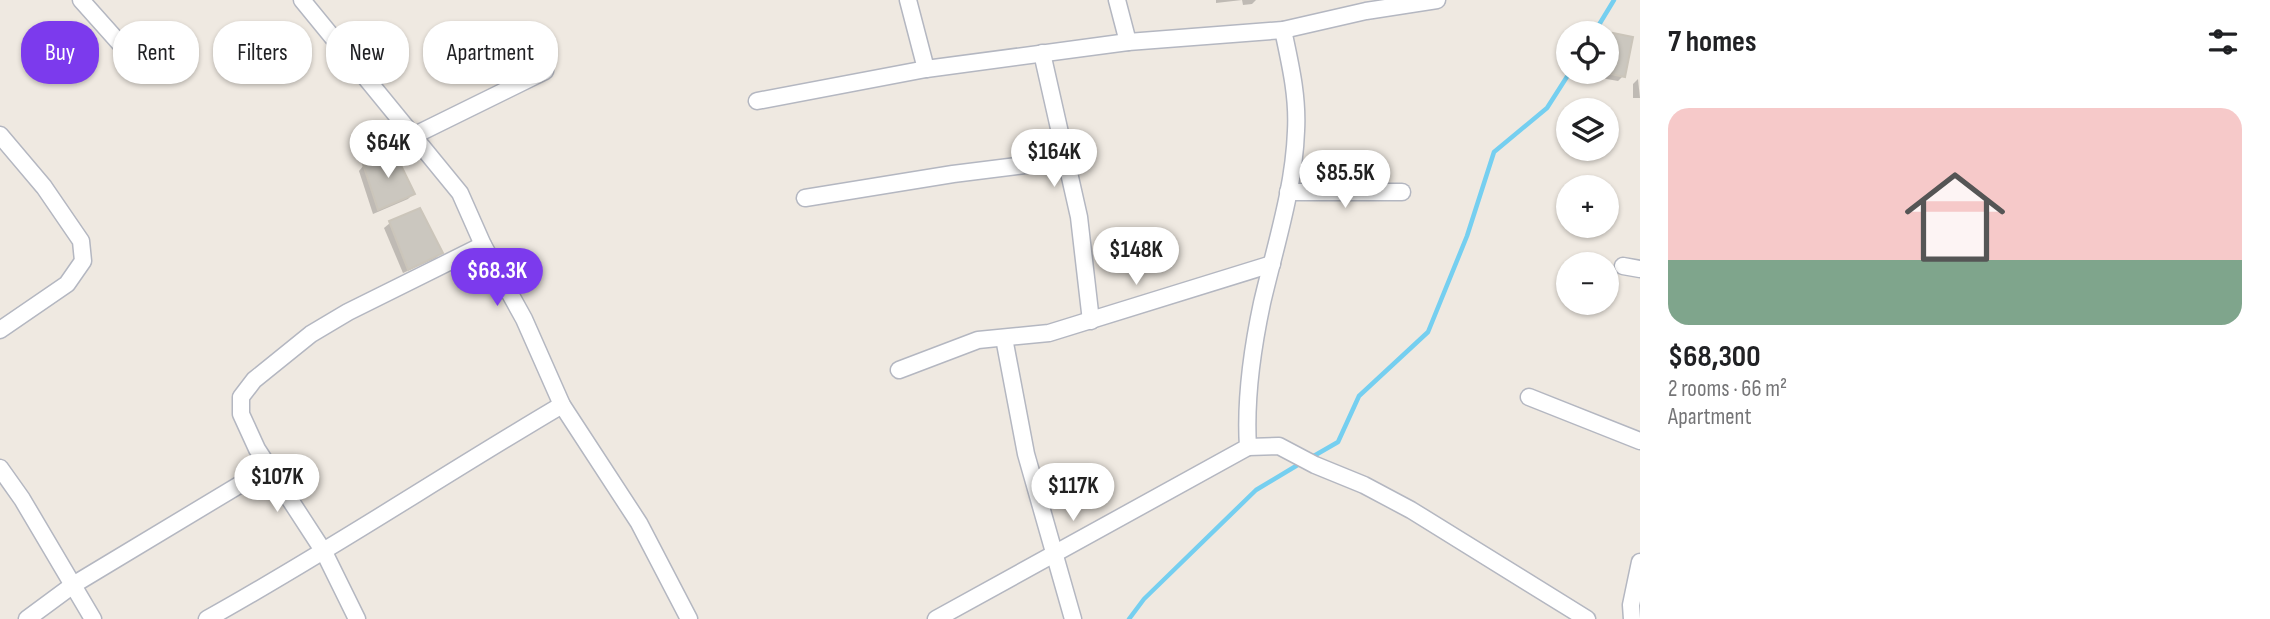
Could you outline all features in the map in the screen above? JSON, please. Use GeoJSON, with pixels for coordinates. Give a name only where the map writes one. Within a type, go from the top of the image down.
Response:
{"type":"FeatureCollection","features":[{"type":"Feature","properties":{"kind":"street"},"geometry":{"type":"LineString","coordinates":[[80,0],[113,36]]}},
{"type":"Feature","properties":{"kind":"street"},"geometry":{"type":"LineString","coordinates":[[302,0],[460,193],[483,244],[524,319],[562,405],[639,523],[689,619]]}},
{"type":"Feature","properties":{"kind":"street"},"geometry":{"type":"LineString","coordinates":[[908,0],[926,69]]}},
{"type":"Feature","properties":{"kind":"street"},"geometry":{"type":"LineString","coordinates":[[1118,0],[1128,42]]}},
{"type":"Feature","properties":{"kind":"street"},"geometry":{"type":"LineString","coordinates":[[757,101],[926,69],[1042,53],[1128,42],[1283,30],[1366,11],[1437,0]]}},
{"type":"Feature","properties":{"kind":"street"},"geometry":{"type":"LineString","coordinates":[[1248,447],[1246,422],[1254,354],[1262,304],[1288,192],[1296,132],[1296,105],[1283,30]]}},
{"type":"Feature","properties":{"kind":"street"},"geometry":{"type":"LineString","coordinates":[[1042,53],[1079,217],[1091,321]]}},
{"type":"Feature","properties":{"kind":"street"},"geometry":{"type":"LineString","coordinates":[[415,135],[519,84]]}},
{"type":"Feature","properties":{"kind":"street"},"geometry":{"type":"LineString","coordinates":[[0,135],[44,187],[81,241],[83,261],[67,284],[0,330]]}},
{"type":"Feature","properties":{"kind":"street"},"geometry":{"type":"LineString","coordinates":[[805,198],[953,174],[1065,160]]}},
{"type":"Feature","properties":{"kind":"street"},"geometry":{"type":"LineString","coordinates":[[1288,192],[1402,192]]}},
{"type":"Feature","properties":{"kind":"street"},"geometry":{"type":"LineString","coordinates":[[357,619],[324,552],[257,449],[241,414],[241,397],[254,380],[311,334],[348,312],[483,244]]}},
{"type":"Feature","properties":{"kind":"street"},"geometry":{"type":"LineString","coordinates":[[899,370],[978,340],[1049,333],[1272,264]]}},
{"type":"Feature","properties":{"kind":"street"},"geometry":{"type":"LineString","coordinates":[[1623,266],[1640,269]]}},
{"type":"Feature","properties":{"kind":"street"},"geometry":{"type":"LineString","coordinates":[[1004,338],[1026,454],[1073,619]]}},
{"type":"Feature","properties":{"kind":"street"},"geometry":{"type":"LineString","coordinates":[[1529,397],[1640,441]]}},
{"type":"Feature","properties":{"kind":"street"},"geometry":{"type":"LineString","coordinates":[[207,619],[324,552],[457,467],[562,405]]}},
{"type":"Feature","properties":{"kind":"street"},"geometry":{"type":"LineString","coordinates":[[936,619],[1248,447],[1279,446],[1315,465],[1364,485],[1410,510],[1587,619]]}},
{"type":"Feature","properties":{"kind":"street"},"geometry":{"type":"LineString","coordinates":[[27,619],[73,585],[269,467]]}},
{"type":"Feature","properties":{"kind":"street"},"geometry":{"type":"LineString","coordinates":[[0,468],[22,499],[93,619]]}},
{"type":"Feature","properties":{"kind":"street"},"geometry":{"type":"LineString","coordinates":[[1632,619],[1631,605],[1640,562]]}},
{"type":"Feature","properties":{"kind":"building"},"geometry":{"type":"Polygon","coordinates":[[[1619,34],[1633,37],[1625,77],[1619,76],[1619,34]]]}},
{"type":"Feature","properties":{"kind":"building"},"geometry":{"type":"Polygon","coordinates":[[[394,151],[415,194],[378,210],[363,164],[394,151]]]}},
{"type":"Feature","properties":{"kind":"building"},"geometry":{"type":"Polygon","coordinates":[[[420,208],[443,253],[408,270],[389,221],[420,208]]]}},
{"type":"Feature","properties":{"kind":"waterway"},"geometry":{"type":"LineString","coordinates":[[1601,21],[1614,0]]}},
{"type":"Feature","properties":{"kind":"waterway"},"geometry":{"type":"LineString","coordinates":[[1312,457],[1338,442],[1359,396],[1428,332],[1467,236],[1494,152],[1547,108],[1562,84]]}},
{"type":"Feature","properties":{"kind":"waterway"},"geometry":{"type":"LineString","coordinates":[[1129,619],[1144,599],[1256,490],[1301,463]]}}]}
